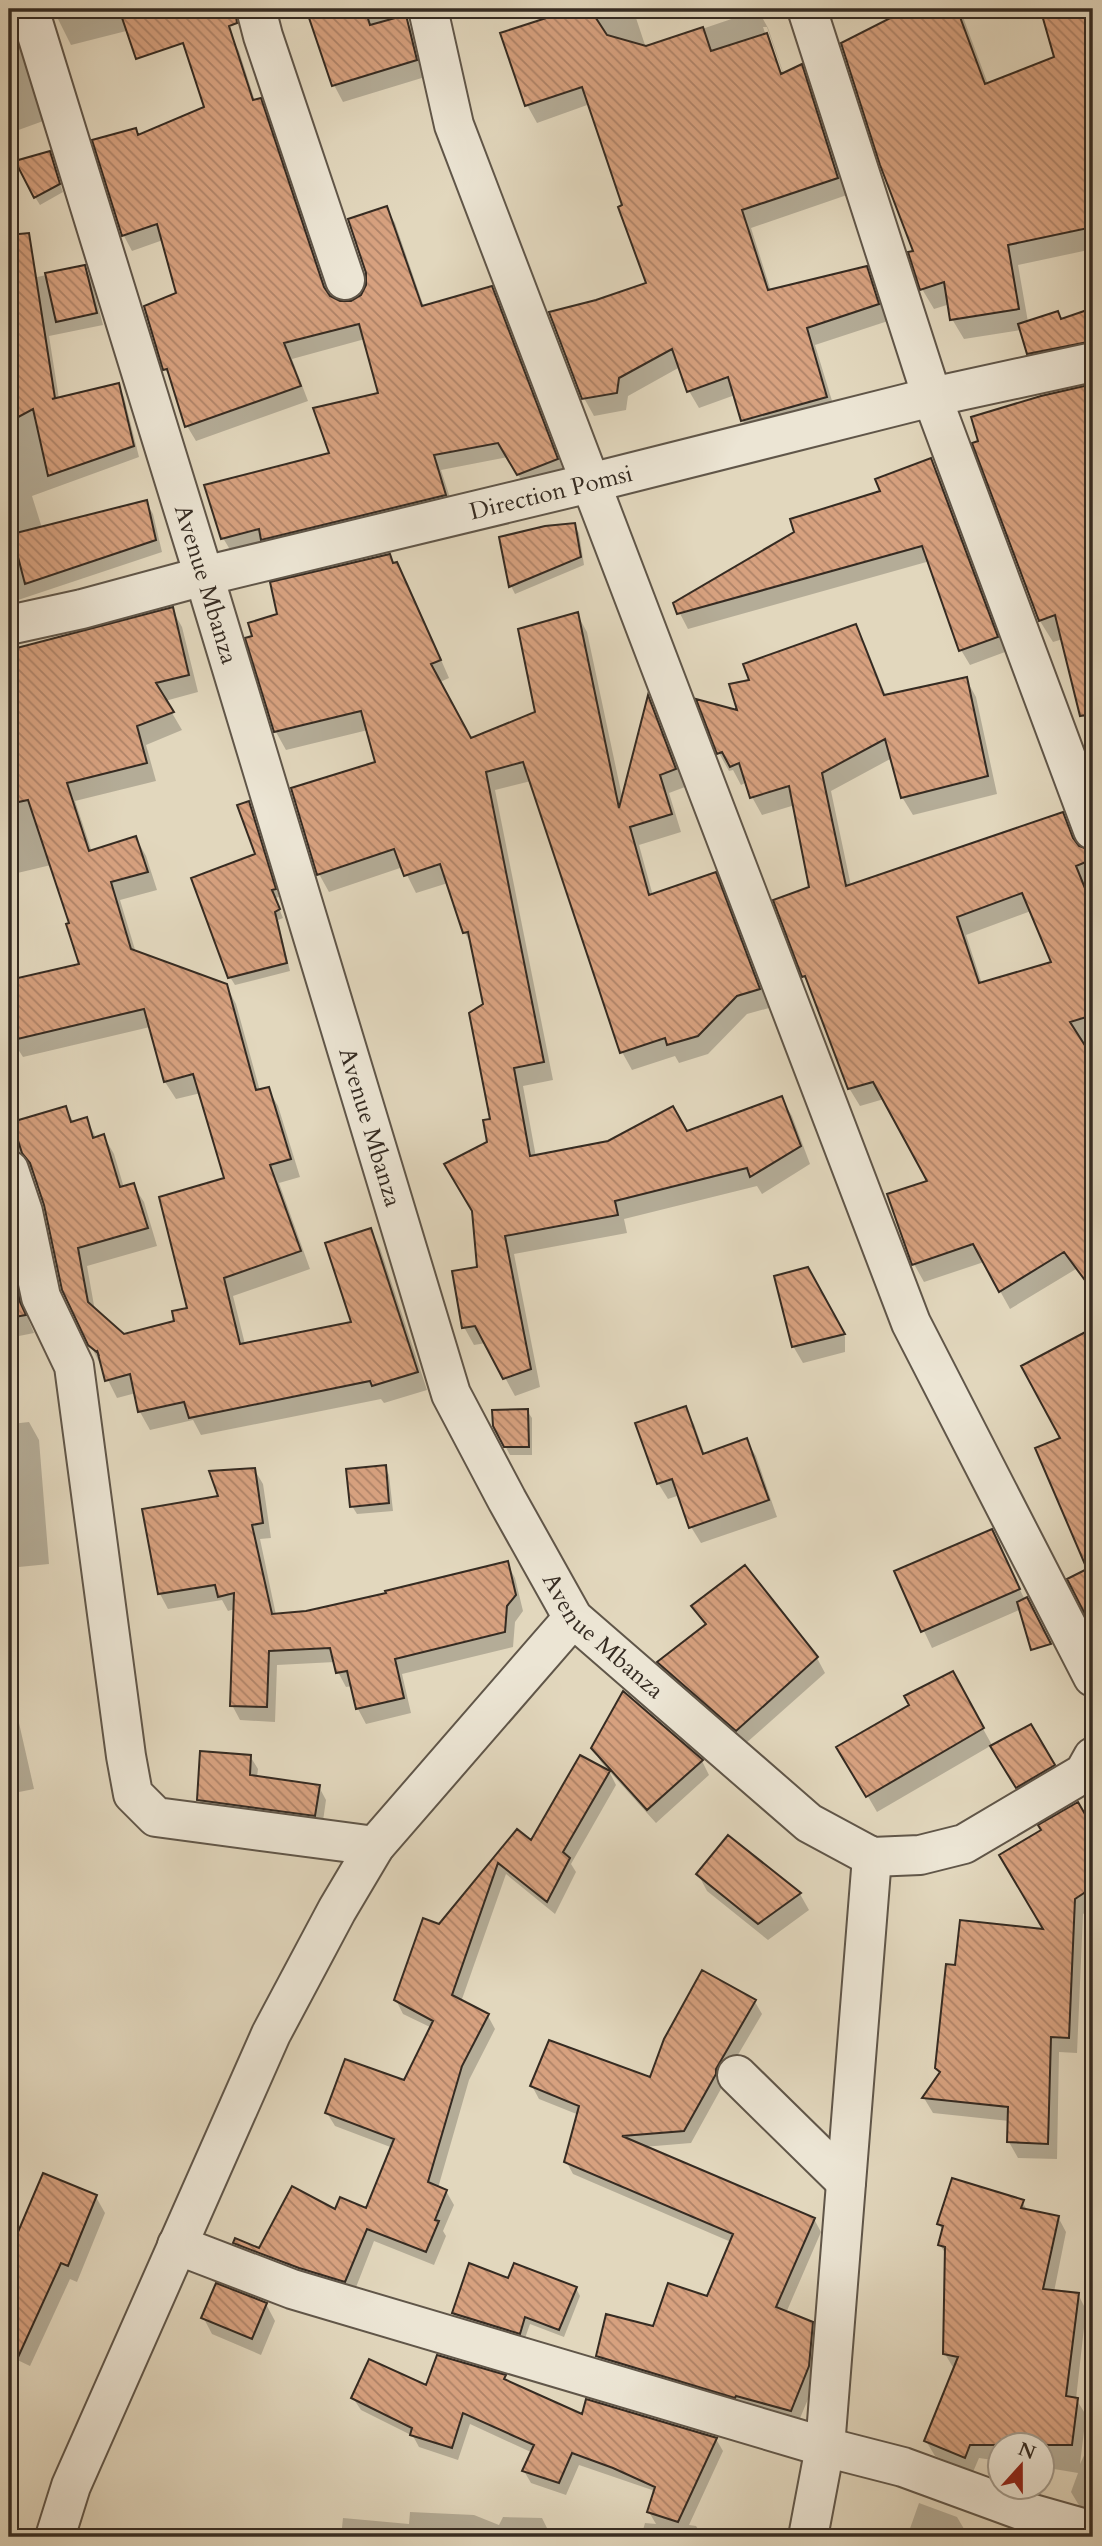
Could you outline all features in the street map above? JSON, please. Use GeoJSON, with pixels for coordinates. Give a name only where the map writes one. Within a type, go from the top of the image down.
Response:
{"type":"FeatureCollection","features":[{"type":"Feature","properties":{"kind":"street","name":"Avenue Mbanza"},"geometry":{"type":"LineString","coordinates":[[29,9],[204,576],[451,1394],[573,1618],[809,1823],[872,1857]]}},
{"type":"Feature","properties":{"kind":"street"},"geometry":{"type":"LineString","coordinates":[[256,9],[262,36],[345,280]]}},
{"type":"Feature","properties":{"kind":"street"},"geometry":{"type":"LineString","coordinates":[[428,9],[454,125],[911,1323],[1093,1677]]}},
{"type":"Feature","properties":{"kind":"street"},"geometry":{"type":"LineString","coordinates":[[807,9],[932,397],[1093,830]]}},
{"type":"Feature","properties":{"kind":"street","name":"Direction Pomsi"},"geometry":{"type":"LineString","coordinates":[[9,625],[932,397],[1093,362]]}},
{"type":"Feature","properties":{"kind":"street"},"geometry":{"type":"LineString","coordinates":[[9,1170],[23,1212],[41,1297],[74,1366],[133,1794],[156,1817],[375,1846]]}},
{"type":"Feature","properties":{"kind":"street"},"geometry":{"type":"LineString","coordinates":[[55,2537],[71,2486],[271,2034],[337,1910],[375,1846],[573,1618]]}},
{"type":"Feature","properties":{"kind":"street"},"geometry":{"type":"LineString","coordinates":[[808,2537],[825,2447],[872,1857],[920,1855],[964,1844],[1084,1773],[1093,1757]]}},
{"type":"Feature","properties":{"kind":"street"},"geometry":{"type":"LineString","coordinates":[[737,2075],[846,2182]]}},
{"type":"Feature","properties":{"kind":"street"},"geometry":{"type":"LineString","coordinates":[[177,2245],[292,2289],[825,2447],[903,2467],[1026,2512],[1093,2531]]}},
{"type":"Feature","properties":{"kind":"building"},"geometry":{"type":"Polygon","coordinates":[[[119,9],[235,9],[237,23],[229,26],[253,100],[261,98],[324,287],[330,296],[340,301],[351,301],[361,295],[366,285],[366,273],[348,219],[387,206],[422,306],[492,286],[558,459],[517,475],[498,443],[434,455],[446,495],[261,540],[259,529],[221,539],[204,485],[329,453],[313,408],[378,393],[359,324],[284,343],[301,386],[185,427],[167,369],[163,370],[144,306],[176,293],[157,224],[122,236],[92,140],[136,128],[138,135],[204,107],[183,43],[136,59],[119,9]]]}},
{"type":"Feature","properties":{"kind":"building"},"geometry":{"type":"Polygon","coordinates":[[[306,9],[365,9],[370,25],[406,15],[417,60],[332,86],[306,9]]]}},
{"type":"Feature","properties":{"kind":"building"},"geometry":{"type":"Polygon","coordinates":[[[574,9],[590,9],[607,35],[646,46],[703,27],[711,51],[767,33],[781,74],[802,64],[838,178],[742,210],[768,290],[867,266],[879,304],[807,328],[827,397],[741,421],[728,377],[687,392],[672,349],[619,378],[617,393],[582,399],[549,312],[646,283],[618,207],[622,205],[582,87],[525,106],[500,33],[574,9]]]}},
{"type":"Feature","properties":{"kind":"building"},"geometry":{"type":"Polygon","coordinates":[[[908,9],[957,9],[985,84],[1054,57],[1042,15],[1067,9],[1093,9],[1093,227],[1008,245],[1019,309],[950,320],[944,282],[920,290],[908,252],[913,251],[880,165],[841,43],[908,9]]]}},
{"type":"Feature","properties":{"kind":"building"},"geometry":{"type":"Polygon","coordinates":[[[50,151],[60,184],[34,198],[15,161],[50,151]]]}},
{"type":"Feature","properties":{"kind":"building"},"geometry":{"type":"Polygon","coordinates":[[[29,233],[55,398],[52,399],[119,383],[134,446],[48,476],[33,409],[9,422],[9,235],[29,233]]]}},
{"type":"Feature","properties":{"kind":"building"},"geometry":{"type":"Polygon","coordinates":[[[85,265],[97,313],[56,322],[45,273],[85,265]]]}},
{"type":"Feature","properties":{"kind":"building"},"geometry":{"type":"Polygon","coordinates":[[[1093,308],[1093,341],[1027,354],[1018,324],[1058,311],[1061,319],[1093,308]]]}},
{"type":"Feature","properties":{"kind":"building"},"geometry":{"type":"Polygon","coordinates":[[[1093,384],[1093,714],[1080,716],[1055,615],[1039,621],[972,443],[978,441],[971,417],[1093,384]]]}},
{"type":"Feature","properties":{"kind":"building"},"geometry":{"type":"Polygon","coordinates":[[[931,458],[998,637],[959,651],[922,546],[677,614],[673,603],[794,532],[790,519],[880,491],[875,479],[931,458]]]}},
{"type":"Feature","properties":{"kind":"building"},"geometry":{"type":"Polygon","coordinates":[[[147,500],[156,540],[25,584],[12,534],[147,500]]]}},
{"type":"Feature","properties":{"kind":"building"},"geometry":{"type":"Polygon","coordinates":[[[575,523],[581,557],[509,587],[499,537],[545,526],[575,523]]]}},
{"type":"Feature","properties":{"kind":"building"},"geometry":{"type":"Polygon","coordinates":[[[390,554],[393,563],[397,562],[441,660],[431,664],[471,738],[535,712],[518,629],[578,612],[619,808],[648,695],[676,769],[660,775],[672,814],[630,827],[649,895],[716,872],[760,989],[737,996],[698,1036],[667,1045],[665,1038],[620,1053],[523,762],[486,772],[544,1062],[514,1068],[530,1156],[608,1141],[673,1106],[687,1131],[782,1096],[801,1146],[750,1177],[747,1168],[615,1201],[618,1215],[505,1236],[531,1369],[503,1379],[475,1326],[462,1328],[452,1271],[477,1267],[472,1211],[444,1164],[487,1142],[483,1120],[490,1119],[469,1013],[483,1004],[468,932],[463,933],[440,864],[404,876],[394,849],[317,875],[291,788],[375,762],[361,711],[274,732],[245,638],[252,636],[248,623],[277,614],[270,582],[390,554]]]}},
{"type":"Feature","properties":{"kind":"building"},"geometry":{"type":"Polygon","coordinates":[[[173,607],[189,675],[156,683],[174,712],[137,726],[147,763],[67,783],[89,851],[136,836],[148,872],[111,882],[131,949],[227,984],[256,1090],[269,1087],[291,1159],[270,1165],[301,1251],[224,1278],[240,1344],[351,1322],[325,1243],[371,1228],[418,1372],[372,1386],[370,1381],[189,1418],[184,1402],[138,1412],[130,1374],[105,1381],[98,1353],[88,1345],[62,1290],[44,1205],[12,1122],[66,1106],[71,1122],[87,1117],[93,1138],[104,1134],[120,1187],[134,1183],[148,1228],[78,1248],[88,1302],[124,1334],[174,1321],[172,1311],[187,1308],[159,1197],[224,1178],[193,1074],[164,1082],[144,1009],[9,1041],[9,980],[79,964],[66,924],[69,923],[28,800],[9,804],[9,650],[173,607]]]}},
{"type":"Feature","properties":{"kind":"building"},"geometry":{"type":"Polygon","coordinates":[[[856,624],[884,695],[967,677],[988,776],[901,798],[885,739],[822,773],[846,886],[1063,812],[1079,846],[1093,851],[1093,859],[1076,866],[1093,908],[1093,1015],[1070,1022],[1093,1058],[1093,1291],[1064,1252],[999,1292],[973,1244],[912,1265],[887,1194],[927,1181],[873,1082],[848,1089],[773,900],[809,887],[789,786],[750,798],[739,763],[730,767],[722,752],[717,754],[696,699],[737,710],[729,684],[749,680],[743,664],[856,624]],[[1022,893],[957,917],[979,983],[1051,962],[1022,893]]]}},
{"type":"Feature","properties":{"kind":"building"},"geometry":{"type":"Polygon","coordinates":[[[249,801],[276,889],[272,890],[280,909],[275,912],[287,963],[228,978],[191,878],[255,854],[237,805],[249,801]]]}},
{"type":"Feature","properties":{"kind":"building"},"geometry":{"type":"Polygon","coordinates":[[[9,1250],[20,1302],[26,1315],[9,1318],[9,1250]]]}},
{"type":"Feature","properties":{"kind":"building"},"geometry":{"type":"Polygon","coordinates":[[[808,1267],[845,1334],[792,1347],[774,1276],[808,1267]]]}},
{"type":"Feature","properties":{"kind":"building"},"geometry":{"type":"Polygon","coordinates":[[[1093,1328],[1093,1630],[1067,1579],[1087,1569],[1035,1448],[1060,1438],[1021,1366],[1093,1328]]]}},
{"type":"Feature","properties":{"kind":"building"},"geometry":{"type":"Polygon","coordinates":[[[686,1406],[703,1454],[747,1438],[769,1500],[689,1528],[672,1479],[657,1484],[635,1423],[686,1406]]]}},
{"type":"Feature","properties":{"kind":"building"},"geometry":{"type":"Polygon","coordinates":[[[528,1409],[529,1447],[504,1447],[493,1426],[492,1410],[528,1409]]]}},
{"type":"Feature","properties":{"kind":"building"},"geometry":{"type":"Polygon","coordinates":[[[386,1465],[389,1503],[350,1507],[346,1469],[386,1465]]]}},
{"type":"Feature","properties":{"kind":"building"},"geometry":{"type":"Polygon","coordinates":[[[255,1468],[263,1523],[252,1525],[272,1614],[306,1611],[508,1561],[516,1595],[507,1606],[505,1632],[395,1659],[404,1698],[356,1709],[347,1671],[336,1673],[330,1648],[269,1651],[267,1707],[230,1706],[234,1593],[218,1597],[215,1585],[158,1594],[142,1509],[218,1496],[209,1471],[255,1468]]]}},
{"type":"Feature","properties":{"kind":"building"},"geometry":{"type":"Polygon","coordinates":[[[992,1529],[1020,1589],[921,1632],[894,1571],[992,1529]]]}},
{"type":"Feature","properties":{"kind":"building"},"geometry":{"type":"Polygon","coordinates":[[[745,1565],[818,1657],[736,1731],[657,1662],[706,1624],[691,1606],[745,1565]]]}},
{"type":"Feature","properties":{"kind":"building"},"geometry":{"type":"Polygon","coordinates":[[[1027,1597],[1051,1644],[1031,1650],[1017,1602],[1027,1597]]]}},
{"type":"Feature","properties":{"kind":"building"},"geometry":{"type":"Polygon","coordinates":[[[953,1671],[984,1728],[866,1797],[836,1747],[909,1705],[904,1696],[953,1671]]]}},
{"type":"Feature","properties":{"kind":"building"},"geometry":{"type":"Polygon","coordinates":[[[623,1691],[703,1760],[647,1810],[591,1748],[623,1691]]]}},
{"type":"Feature","properties":{"kind":"building"},"geometry":{"type":"Polygon","coordinates":[[[1031,1724],[1055,1765],[1016,1788],[990,1746],[1031,1724]]]}},
{"type":"Feature","properties":{"kind":"building"},"geometry":{"type":"Polygon","coordinates":[[[200,1751],[251,1755],[250,1775],[320,1785],[315,1816],[197,1800],[200,1751]]]}},
{"type":"Feature","properties":{"kind":"building"},"geometry":{"type":"Polygon","coordinates":[[[580,1755],[610,1771],[563,1852],[570,1858],[547,1902],[498,1863],[452,1995],[489,2014],[462,2066],[428,2182],[447,2190],[435,2220],[439,2221],[426,2252],[367,2229],[345,2282],[233,2243],[235,2238],[259,2248],[292,2186],[335,2209],[340,2197],[366,2208],[394,2139],[325,2113],[345,2059],[404,2080],[433,2021],[394,2000],[423,1918],[439,1924],[517,1829],[531,1840],[580,1755]]]}},
{"type":"Feature","properties":{"kind":"building"},"geometry":{"type":"Polygon","coordinates":[[[1078,1802],[1093,1828],[1093,1887],[1075,1899],[1069,2038],[1051,2037],[1048,2144],[1007,2142],[1008,2107],[922,2098],[940,2072],[935,2068],[946,1964],[955,1965],[960,1920],[1043,1929],[999,1855],[1041,1830],[1038,1825],[1078,1802]]]}},
{"type":"Feature","properties":{"kind":"building"},"geometry":{"type":"Polygon","coordinates":[[[728,1835],[801,1893],[758,1924],[696,1874],[728,1835]]]}},
{"type":"Feature","properties":{"kind":"building"},"geometry":{"type":"Polygon","coordinates":[[[702,1970],[756,2000],[684,2131],[622,2136],[815,2218],[776,2307],[813,2322],[809,2366],[791,2411],[736,2396],[735,2398],[596,2356],[606,2314],[653,2326],[668,2283],[707,2296],[733,2234],[564,2162],[579,2106],[530,2086],[549,2040],[650,2077],[664,2039],[702,1970]]]}},
{"type":"Feature","properties":{"kind":"building"},"geometry":{"type":"Polygon","coordinates":[[[43,2173],[97,2195],[68,2266],[61,2263],[9,2377],[9,2253],[43,2173]]]}},
{"type":"Feature","properties":{"kind":"building"},"geometry":{"type":"Polygon","coordinates":[[[952,2178],[1024,2200],[1021,2208],[1059,2216],[1043,2289],[1079,2293],[1066,2396],[1078,2398],[1072,2445],[1056,2445],[1056,2430],[986,2430],[986,2445],[970,2445],[965,2458],[924,2441],[958,2357],[943,2354],[945,2247],[938,2245],[943,2226],[937,2224],[952,2178]]]}},
{"type":"Feature","properties":{"kind":"building"},"geometry":{"type":"Polygon","coordinates":[[[469,2263],[508,2278],[514,2263],[577,2287],[559,2330],[525,2317],[520,2334],[452,2313],[469,2263]]]}},
{"type":"Feature","properties":{"kind":"building"},"geometry":{"type":"Polygon","coordinates":[[[216,2283],[267,2303],[252,2339],[201,2318],[216,2283]]]}},
{"type":"Feature","properties":{"kind":"building"},"geometry":{"type":"Polygon","coordinates":[[[437,2355],[506,2375],[504,2379],[582,2414],[586,2399],[717,2438],[678,2522],[647,2512],[655,2487],[613,2468],[572,2453],[559,2483],[522,2471],[534,2445],[463,2413],[452,2448],[410,2435],[412,2428],[351,2398],[369,2359],[426,2385],[437,2355]]]}}]}
